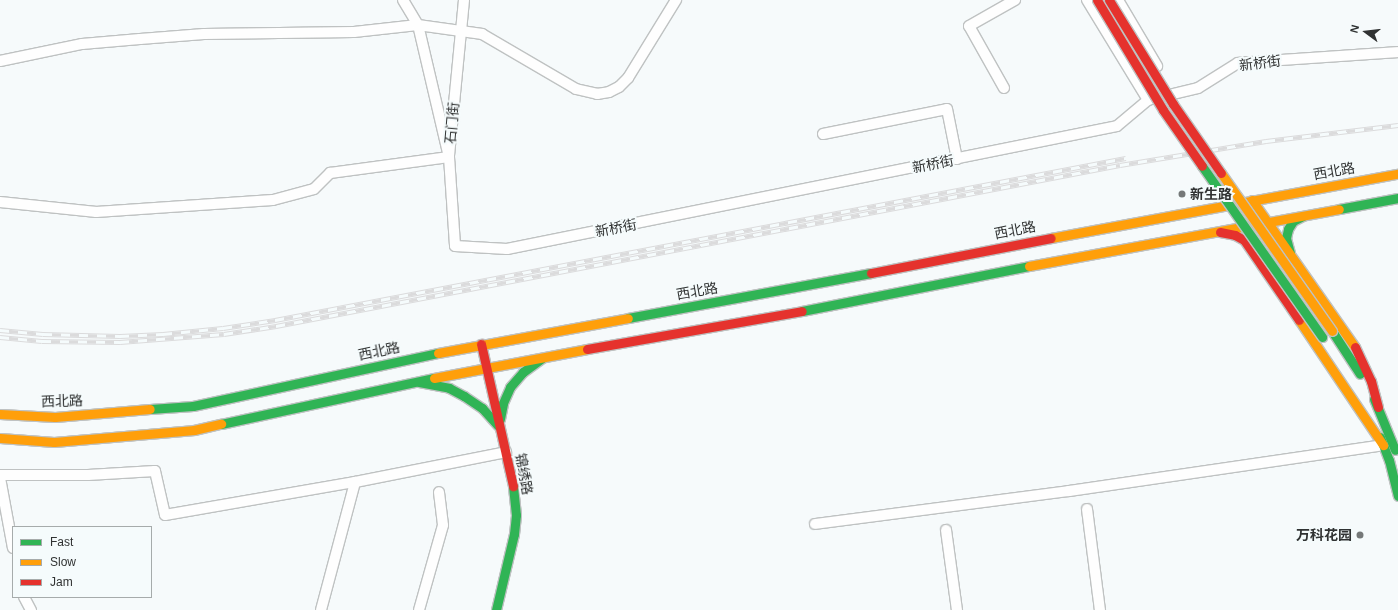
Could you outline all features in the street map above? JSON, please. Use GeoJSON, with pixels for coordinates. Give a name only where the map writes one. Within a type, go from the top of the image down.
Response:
{"type":"FeatureCollection","features":[{"type":"Feature","properties":{"kind":"main road"},"geometry":{"type":"LineString","coordinates":[[1097,0],[1163,110],[1324,340]]}},
{"type":"Feature","properties":{"kind":"main road"},"geometry":{"type":"LineString","coordinates":[[1109,0],[1173,104],[1332,331],[1366,384],[1378,408],[1398,458]]}},
{"type":"Feature","properties":{"kind":"main road","name":"西北路"},"geometry":{"type":"LineString","coordinates":[[0,414],[55,417],[193,406],[482,344],[822,283],[1060,236],[1398,174]]}},
{"type":"Feature","properties":{"kind":"main road"},"geometry":{"type":"LineString","coordinates":[[1244,240],[1247,226],[1260,212],[1294,193]]}},
{"type":"Feature","properties":{"kind":"main road"},"geometry":{"type":"LineString","coordinates":[[0,438],[54,442],[194,430],[486,367],[823,307],[1061,260],[1398,198]]}},
{"type":"Feature","properties":{"kind":"main road"},"geometry":{"type":"LineString","coordinates":[[1252,200],[1290,257],[1354,345],[1371,381],[1378,408]]}},
{"type":"Feature","properties":{"kind":"main road"},"geometry":{"type":"LineString","coordinates":[[1290,257],[1286,238],[1288,229],[1293,221],[1303,216]]}},
{"type":"Feature","properties":{"kind":"main road"},"geometry":{"type":"LineString","coordinates":[[1216,232],[1235,235],[1244,240],[1349,392],[1383,445]]}},
{"type":"Feature","properties":{"kind":"main road","name":"锦绣路"},"geometry":{"type":"LineString","coordinates":[[482,344],[499,427],[515,494],[516,515],[514,534],[496,610]]}},
{"type":"Feature","properties":{"kind":"main road"},"geometry":{"type":"LineString","coordinates":[[499,427],[503,403],[510,387],[524,372],[542,358]]}},
{"type":"Feature","properties":{"kind":"main road"},"geometry":{"type":"LineString","coordinates":[[417,382],[449,388],[464,396],[482,408],[499,427]]}},
{"type":"Feature","properties":{"kind":"main road"},"geometry":{"type":"LineString","coordinates":[[1358,390],[1383,445],[1398,496]]}},
{"type":"Feature","properties":{"kind":"street"},"geometry":{"type":"LineString","coordinates":[[0,202],[96,212],[273,200],[314,189],[330,174],[449,157],[418,25],[403,0]]}},
{"type":"Feature","properties":{"kind":"street","name":"石门街"},"geometry":{"type":"LineString","coordinates":[[455,246],[449,157],[464,0]]}},
{"type":"Feature","properties":{"kind":"street"},"geometry":{"type":"LineString","coordinates":[[0,61],[82,44],[140,39],[204,34],[354,32],[418,25],[482,34],[576,89],[597,94],[609,92],[628,78],[676,0]]}},
{"type":"Feature","properties":{"kind":"street"},"geometry":{"type":"LineString","coordinates":[[1004,88],[969,26],[1015,0]]}},
{"type":"Feature","properties":{"kind":"street"},"geometry":{"type":"LineString","coordinates":[[1087,0],[1148,100]]}},
{"type":"Feature","properties":{"kind":"street"},"geometry":{"type":"LineString","coordinates":[[1118,0],[1175,95]]}},
{"type":"Feature","properties":{"kind":"street","name":"新桥街"},"geometry":{"type":"LineString","coordinates":[[455,246],[508,249],[1117,126],[1148,100],[1175,95],[1198,88],[1238,63],[1398,52]]}},
{"type":"Feature","properties":{"kind":"street"},"geometry":{"type":"LineString","coordinates":[[822,134],[947,109],[957,159]]}},
{"type":"Feature","properties":{"kind":"street"},"geometry":{"type":"LineString","coordinates":[[815,524],[1069,491],[1383,445]]}},
{"type":"Feature","properties":{"kind":"street"},"geometry":{"type":"LineString","coordinates":[[12,542],[0,476],[88,475],[155,471],[165,515],[355,482],[506,452]]}},
{"type":"Feature","properties":{"kind":"street"},"geometry":{"type":"LineString","coordinates":[[320,610],[355,482]]}},
{"type":"Feature","properties":{"kind":"street"},"geometry":{"type":"LineString","coordinates":[[419,610],[443,525],[439,492]]}},
{"type":"Feature","properties":{"kind":"street"},"geometry":{"type":"LineString","coordinates":[[1087,509],[1100,610]]}},
{"type":"Feature","properties":{"kind":"street"},"geometry":{"type":"LineString","coordinates":[[946,530],[957,610]]}},
{"type":"Feature","properties":{"kind":"street"},"geometry":{"type":"LineString","coordinates":[[25,598],[31,610]]}},
{"type":"Feature","properties":{"kind":"railway"},"geometry":{"type":"LineString","coordinates":[[0,337],[42,341],[120,342],[224,334],[276,326],[1120,165],[1266,141],[1398,125]]}},
{"type":"Feature","properties":{"kind":"railway"},"geometry":{"type":"LineString","coordinates":[[0,330],[43,334],[120,336],[163,334],[223,328],[275,320],[1126,158]]}},
{"type":"Feature","properties":{"kind":"traffic: fast"},"geometry":{"type":"LineString","coordinates":[[1202,166],[1322,337]]}},
{"type":"Feature","properties":{"kind":"traffic: fast"},"geometry":{"type":"LineString","coordinates":[[1339,209],[1398,198]]}},
{"type":"Feature","properties":{"kind":"traffic: fast"},"geometry":{"type":"LineString","coordinates":[[1290,253],[1286,238],[1288,229],[1293,221],[1303,216]]}},
{"type":"Feature","properties":{"kind":"traffic: fast"},"geometry":{"type":"LineString","coordinates":[[802,311],[1029,266]]}},
{"type":"Feature","properties":{"kind":"traffic: fast"},"geometry":{"type":"LineString","coordinates":[[628,318],[871,273]]}},
{"type":"Feature","properties":{"kind":"traffic: fast"},"geometry":{"type":"LineString","coordinates":[[1332,331],[1360,374]]}},
{"type":"Feature","properties":{"kind":"traffic: fast"},"geometry":{"type":"LineString","coordinates":[[150,409],[193,406],[438,353]]}},
{"type":"Feature","properties":{"kind":"traffic: fast"},"geometry":{"type":"LineString","coordinates":[[500,419],[503,403],[510,387],[523,372],[542,358]]}},
{"type":"Feature","properties":{"kind":"traffic: fast"},"geometry":{"type":"LineString","coordinates":[[221,424],[434,378]]}},
{"type":"Feature","properties":{"kind":"traffic: fast"},"geometry":{"type":"LineString","coordinates":[[419,382],[449,388],[464,396],[482,408],[498,426]]}},
{"type":"Feature","properties":{"kind":"traffic: fast"},"geometry":{"type":"LineString","coordinates":[[1374,399],[1395,450]]}},
{"type":"Feature","properties":{"kind":"traffic: fast"},"geometry":{"type":"LineString","coordinates":[[1380,437],[1389,460],[1398,496]]}},
{"type":"Feature","properties":{"kind":"traffic: fast"},"geometry":{"type":"LineString","coordinates":[[496,610],[514,534],[516,515],[513,486]]}},
{"type":"Feature","properties":{"kind":"traffic: slow"},"geometry":{"type":"LineString","coordinates":[[1221,173],[1332,331]]}},
{"type":"Feature","properties":{"kind":"traffic: slow"},"geometry":{"type":"LineString","coordinates":[[1051,238],[1398,174]]}},
{"type":"Feature","properties":{"kind":"traffic: slow"},"geometry":{"type":"LineString","coordinates":[[1252,200],[1355,347]]}},
{"type":"Feature","properties":{"kind":"traffic: slow"},"geometry":{"type":"LineString","coordinates":[[1029,266],[1339,209]]}},
{"type":"Feature","properties":{"kind":"traffic: slow"},"geometry":{"type":"LineString","coordinates":[[438,353],[628,318]]}},
{"type":"Feature","properties":{"kind":"traffic: slow"},"geometry":{"type":"LineString","coordinates":[[1299,320],[1383,445]]}},
{"type":"Feature","properties":{"kind":"traffic: slow"},"geometry":{"type":"LineString","coordinates":[[434,378],[587,349]]}},
{"type":"Feature","properties":{"kind":"traffic: slow"},"geometry":{"type":"LineString","coordinates":[[0,414],[55,417],[150,409]]}},
{"type":"Feature","properties":{"kind":"traffic: slow"},"geometry":{"type":"LineString","coordinates":[[0,438],[54,442],[194,430],[221,424]]}},
{"type":"Feature","properties":{"kind":"traffic: jam"},"geometry":{"type":"LineString","coordinates":[[1097,0],[1163,110],[1202,166]]}},
{"type":"Feature","properties":{"kind":"traffic: jam"},"geometry":{"type":"LineString","coordinates":[[1109,0],[1173,104],[1221,173]]}},
{"type":"Feature","properties":{"kind":"traffic: jam"},"geometry":{"type":"LineString","coordinates":[[1220,232],[1235,235],[1244,240],[1299,320]]}},
{"type":"Feature","properties":{"kind":"traffic: jam"},"geometry":{"type":"LineString","coordinates":[[871,273],[1051,238]]}},
{"type":"Feature","properties":{"kind":"traffic: jam"},"geometry":{"type":"LineString","coordinates":[[587,349],[802,311]]}},
{"type":"Feature","properties":{"kind":"traffic: jam"},"geometry":{"type":"LineString","coordinates":[[481,344],[513,486]]}},
{"type":"Feature","properties":{"kind":"traffic: jam"},"geometry":{"type":"LineString","coordinates":[[1355,347],[1371,381],[1378,407]]}},
{"type":"Feature","properties":{"kind":"place","name":"新生路"},"geometry":{"type":"Point","coordinates":[1182,194]}},
{"type":"Feature","properties":{"kind":"place","name":"万科花园"},"geometry":{"type":"Point","coordinates":[1360,535]}}]}
